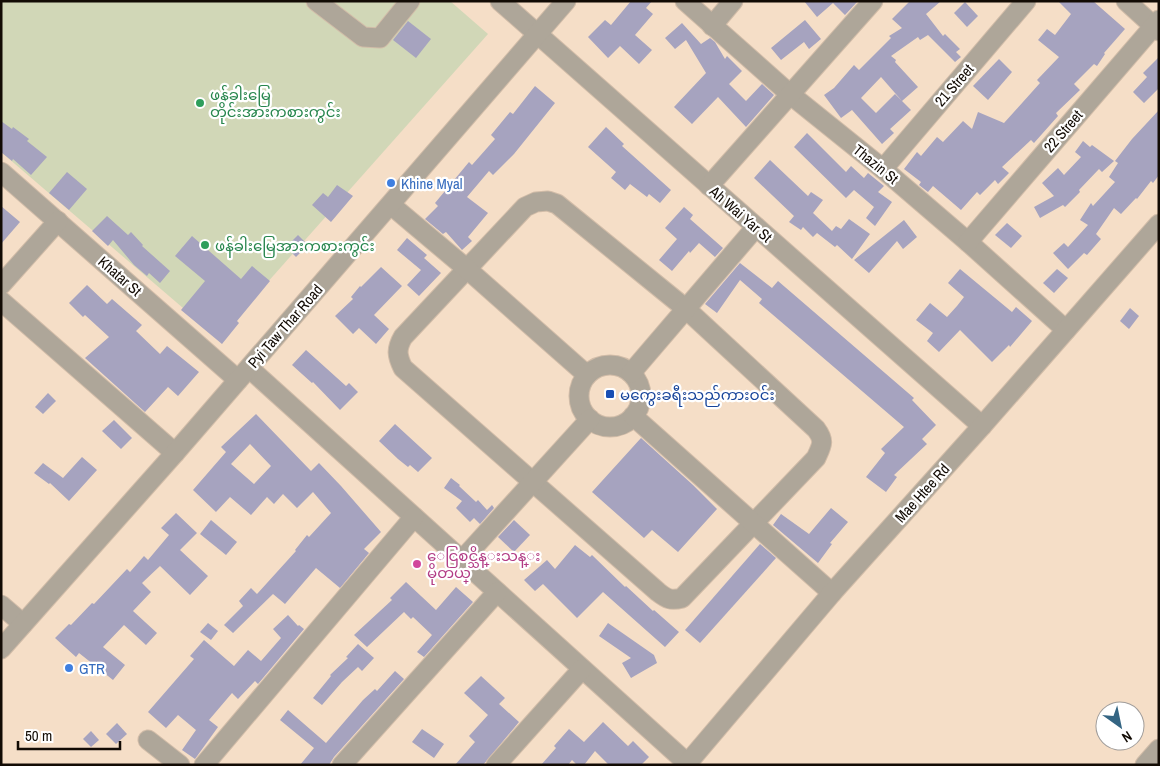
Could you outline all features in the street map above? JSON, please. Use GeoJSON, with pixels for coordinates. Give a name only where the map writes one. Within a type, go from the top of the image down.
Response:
{"type":"FeatureCollection","features":[{"type":"Feature","properties":{"kind":"street"},"geometry":{"type":"LineString","coordinates":[[316,1],[363,37],[380,38],[410,1]]}},
{"type":"Feature","properties":{"kind":"street","name":"Ah Wai Yar St"},"geometry":{"type":"LineString","coordinates":[[500,1],[982,426]]}},
{"type":"Feature","properties":{"kind":"street","name":"Pyi Taw Thar Road"},"geometry":{"type":"LineString","coordinates":[[1,649],[244,374],[566,1]]}},
{"type":"Feature","properties":{"kind":"street","name":"Thazin St"},"geometry":{"type":"LineString","coordinates":[[685,1],[791,95],[968,242],[1066,330]]}},
{"type":"Feature","properties":{"kind":"street"},"geometry":{"type":"LineString","coordinates":[[712,26],[733,1]]}},
{"type":"Feature","properties":{"kind":"street"},"geometry":{"type":"LineString","coordinates":[[709,186],[873,1]]}},
{"type":"Feature","properties":{"kind":"street","name":"21 Street"},"geometry":{"type":"LineString","coordinates":[[882,169],[1026,1]]}},
{"type":"Feature","properties":{"kind":"street"},"geometry":{"type":"LineString","coordinates":[[1126,1],[1157,26]]}},
{"type":"Feature","properties":{"kind":"street","name":"22 Street"},"geometry":{"type":"LineString","coordinates":[[968,242],[1157,26]]}},
{"type":"Feature","properties":{"kind":"street","name":"Khatar St"},"geometry":{"type":"LineString","coordinates":[[1,172],[414,517],[687,764]]}},
{"type":"Feature","properties":{"kind":"street"},"geometry":{"type":"LineString","coordinates":[[548,201],[557,204],[686,308],[816,429],[822,437],[822,444],[816,458],[682,598],[674,600],[667,599],[658,592],[532,482],[403,368],[397,356],[397,347],[402,337],[525,207],[536,202],[548,201]]}},
{"type":"Feature","properties":{"kind":"street"},"geometry":{"type":"LineString","coordinates":[[390,205],[468,269],[587,375]]}},
{"type":"Feature","properties":{"kind":"street"},"geometry":{"type":"LineString","coordinates":[[1,285],[58,221]]}},
{"type":"Feature","properties":{"kind":"street","name":"Mae Htee Rd"},"geometry":{"type":"LineString","coordinates":[[687,764],[832,592],[982,426],[1159,224]]}},
{"type":"Feature","properties":{"kind":"street"},"geometry":{"type":"LineString","coordinates":[[631,372],[756,227]]}},
{"type":"Feature","properties":{"kind":"street"},"geometry":{"type":"LineString","coordinates":[[1,301],[175,453]]}},
{"type":"Feature","properties":{"kind":"street"},"geometry":{"type":"LineString","coordinates":[[609,365],[631,372],[636,379],[641,394],[638,409],[633,416],[627,421],[612,426],[604,426],[590,419],[581,406],[580,398],[580,390],[587,375],[594,370],[609,365]]}},
{"type":"Feature","properties":{"kind":"street"},"geometry":{"type":"LineString","coordinates":[[633,416],[832,592]]}},
{"type":"Feature","properties":{"kind":"street"},"geometry":{"type":"LineString","coordinates":[[462,560],[590,419]]}},
{"type":"Feature","properties":{"kind":"street"},"geometry":{"type":"LineString","coordinates":[[204,765],[414,517]]}},
{"type":"Feature","properties":{"kind":"street"},"geometry":{"type":"LineString","coordinates":[[342,765],[497,592]]}},
{"type":"Feature","properties":{"kind":"street"},"geometry":{"type":"LineString","coordinates":[[1,605],[23,624]]}},
{"type":"Feature","properties":{"kind":"street"},"geometry":{"type":"LineString","coordinates":[[496,765],[582,669]]}},
{"type":"Feature","properties":{"kind":"street"},"geometry":{"type":"LineString","coordinates":[[148,740],[180,765]]}},
{"type":"Feature","properties":{"kind":"street"},"geometry":{"type":"LineString","coordinates":[[1145,765],[1159,749]]}},
{"type":"Feature","properties":{"kind":"green space","name":"ဖန်ခါးမြေအားကစားကွင်း"},"geometry":{"type":"Polygon","coordinates":[[[1,1],[450,1],[488,34],[218,338],[1,152],[1,1]]]}},
{"type":"Feature","properties":{"kind":"building"},"geometry":{"type":"Polygon","coordinates":[[[631,1],[652,1],[646,8],[653,14],[635,35],[652,50],[639,64],[620,46],[608,58],[588,37],[605,20],[611,25],[631,1]]]}},
{"type":"Feature","properties":{"kind":"building"},"geometry":{"type":"Polygon","coordinates":[[[804,1],[858,1],[845,15],[833,3],[817,17],[804,1]]]}},
{"type":"Feature","properties":{"kind":"building"},"geometry":{"type":"Polygon","coordinates":[[[910,1],[941,1],[926,14],[943,36],[945,34],[960,49],[956,52],[961,57],[955,62],[928,35],[920,40],[918,37],[891,56],[918,87],[902,101],[911,110],[890,129],[894,133],[882,144],[852,110],[841,118],[824,95],[834,88],[854,65],[859,70],[891,38],[889,36],[902,28],[892,19],[910,1]],[[881,77],[861,98],[876,113],[895,94],[902,101],[881,77]]]}},
{"type":"Feature","properties":{"kind":"building"},"geometry":{"type":"Polygon","coordinates":[[[1058,1],[1093,1],[1125,29],[1104,53],[1097,66],[1094,64],[1074,84],[1080,90],[1056,113],[1058,116],[1034,143],[1031,140],[1002,167],[1009,173],[998,184],[995,180],[980,195],[977,192],[961,210],[933,186],[928,192],[919,185],[921,182],[904,169],[917,152],[921,156],[937,137],[943,142],[963,121],[972,129],[978,112],[1004,123],[1040,83],[1037,80],[1059,57],[1038,40],[1047,29],[1055,35],[1071,14],[1058,1]]]}},
{"type":"Feature","properties":{"kind":"building"},"geometry":{"type":"Polygon","coordinates":[[[965,2],[978,16],[967,27],[954,13],[965,2]]]}},
{"type":"Feature","properties":{"kind":"building"},"geometry":{"type":"Polygon","coordinates":[[[805,20],[821,39],[809,49],[804,42],[781,60],[771,48],[805,20]]]}},
{"type":"Feature","properties":{"kind":"building"},"geometry":{"type":"Polygon","coordinates":[[[408,21],[431,39],[416,58],[393,40],[408,21]]]}},
{"type":"Feature","properties":{"kind":"building"},"geometry":{"type":"Polygon","coordinates":[[[682,23],[701,44],[710,38],[715,42],[725,59],[727,56],[742,71],[729,84],[746,101],[762,84],[774,95],[746,127],[718,97],[692,124],[674,107],[706,73],[686,40],[675,49],[665,38],[682,23]]]}},
{"type":"Feature","properties":{"kind":"building"},"geometry":{"type":"Polygon","coordinates":[[[1159,57],[1159,88],[1144,103],[1133,92],[1147,77],[1143,73],[1159,57]]]}},
{"type":"Feature","properties":{"kind":"building"},"geometry":{"type":"Polygon","coordinates":[[[999,59],[1012,72],[988,100],[973,86],[999,59]]]}},
{"type":"Feature","properties":{"kind":"building"},"geometry":{"type":"Polygon","coordinates":[[[535,86],[555,103],[514,154],[493,175],[489,171],[467,197],[488,213],[468,237],[472,241],[462,250],[446,232],[443,234],[425,219],[438,206],[435,203],[469,162],[472,165],[495,139],[491,135],[510,112],[513,114],[535,86]]]}},
{"type":"Feature","properties":{"kind":"building"},"geometry":{"type":"Polygon","coordinates":[[[1159,110],[1159,175],[1153,183],[1151,181],[1137,199],[1121,214],[1114,208],[1096,234],[1101,239],[1087,255],[1084,253],[1068,269],[1053,253],[1064,243],[1068,247],[1088,225],[1080,220],[1091,203],[1093,206],[1115,182],[1109,177],[1118,163],[1115,161],[1159,110]]]}},
{"type":"Feature","properties":{"kind":"building"},"geometry":{"type":"Polygon","coordinates":[[[1,121],[29,139],[27,141],[47,157],[31,175],[13,159],[12,161],[1,152],[1,121]]]}},
{"type":"Feature","properties":{"kind":"building"},"geometry":{"type":"Polygon","coordinates":[[[606,127],[624,144],[622,146],[671,190],[660,203],[649,194],[647,197],[630,184],[625,190],[611,178],[616,172],[588,147],[606,127]]]}},
{"type":"Feature","properties":{"kind":"building"},"geometry":{"type":"Polygon","coordinates":[[[807,133],[846,172],[851,166],[864,178],[868,173],[884,186],[878,192],[892,202],[875,226],[866,218],[874,207],[854,190],[846,198],[794,147],[807,133]]]}},
{"type":"Feature","properties":{"kind":"building"},"geometry":{"type":"Polygon","coordinates":[[[1083,141],[1090,147],[1092,145],[1114,161],[1102,172],[1099,169],[1065,207],[1063,205],[1040,218],[1034,207],[1054,196],[1042,183],[1058,168],[1064,175],[1081,157],[1075,152],[1083,141]]]}},
{"type":"Feature","properties":{"kind":"building"},"geometry":{"type":"Polygon","coordinates":[[[770,160],[808,196],[811,192],[823,200],[813,213],[832,231],[836,226],[841,229],[849,219],[870,234],[852,259],[837,245],[835,247],[817,233],[813,237],[803,227],[801,230],[789,222],[794,216],[754,178],[770,160]]]}},
{"type":"Feature","properties":{"kind":"building"},"geometry":{"type":"Polygon","coordinates":[[[67,172],[87,189],[69,210],[49,193],[67,172]]]}},
{"type":"Feature","properties":{"kind":"building"},"geometry":{"type":"Polygon","coordinates":[[[337,185],[353,196],[331,222],[312,205],[323,193],[328,197],[337,185]]]}},
{"type":"Feature","properties":{"kind":"building"},"geometry":{"type":"Polygon","coordinates":[[[1,206],[20,222],[1,244],[1,206]]]}},
{"type":"Feature","properties":{"kind":"building"},"geometry":{"type":"Polygon","coordinates":[[[684,207],[693,215],[690,219],[723,248],[715,257],[699,243],[690,253],[689,251],[672,271],[659,260],[677,239],[665,228],[684,207]]]}},
{"type":"Feature","properties":{"kind":"building"},"geometry":{"type":"Polygon","coordinates":[[[107,216],[128,235],[131,232],[142,246],[170,271],[160,283],[149,273],[147,276],[134,265],[113,240],[108,246],[92,231],[107,216]]]}},
{"type":"Feature","properties":{"kind":"building"},"geometry":{"type":"Polygon","coordinates":[[[904,220],[917,237],[903,249],[897,241],[869,273],[854,260],[904,220]]]}},
{"type":"Feature","properties":{"kind":"building"},"geometry":{"type":"Polygon","coordinates":[[[1007,223],[1022,236],[1011,248],[995,235],[1007,223]]]}},
{"type":"Feature","properties":{"kind":"building"},"geometry":{"type":"Polygon","coordinates":[[[298,235],[308,245],[296,257],[286,247],[298,235]]]}},
{"type":"Feature","properties":{"kind":"building"},"geometry":{"type":"Polygon","coordinates":[[[192,236],[241,279],[252,266],[270,281],[237,321],[239,323],[222,344],[181,310],[205,281],[175,256],[192,236]]]}},
{"type":"Feature","properties":{"kind":"building"},"geometry":{"type":"Polygon","coordinates":[[[407,238],[427,255],[424,258],[441,273],[419,296],[407,285],[421,270],[397,250],[407,238]]]}},
{"type":"Feature","properties":{"kind":"building"},"geometry":{"type":"Polygon","coordinates":[[[740,263],[772,288],[778,281],[914,398],[912,400],[936,425],[922,439],[927,444],[894,475],[897,477],[886,492],[866,477],[885,453],[881,449],[904,427],[759,303],[762,299],[740,280],[717,313],[705,304],[740,263]]]}},
{"type":"Feature","properties":{"kind":"building"},"geometry":{"type":"Polygon","coordinates":[[[381,267],[402,286],[374,315],[389,329],[376,344],[359,328],[353,334],[335,316],[353,299],[351,297],[360,286],[381,267]]]}},
{"type":"Feature","properties":{"kind":"building"},"geometry":{"type":"Polygon","coordinates":[[[960,269],[1012,312],[1016,307],[1032,321],[1010,347],[1009,345],[992,362],[960,330],[939,352],[927,341],[933,333],[916,320],[930,303],[947,317],[957,306],[964,297],[948,283],[960,269]]]}},
{"type":"Feature","properties":{"kind":"building"},"geometry":{"type":"Polygon","coordinates":[[[1057,269],[1068,278],[1054,293],[1043,283],[1057,269]]]}},
{"type":"Feature","properties":{"kind":"building"},"geometry":{"type":"Polygon","coordinates":[[[87,285],[107,304],[112,299],[142,325],[136,331],[160,354],[167,346],[199,372],[178,396],[168,387],[145,412],[85,358],[109,337],[85,315],[83,317],[69,303],[87,285]]]}},
{"type":"Feature","properties":{"kind":"building"},"geometry":{"type":"Polygon","coordinates":[[[1130,308],[1139,316],[1129,329],[1120,321],[1130,308]]]}},
{"type":"Feature","properties":{"kind":"building"},"geometry":{"type":"Polygon","coordinates":[[[306,350],[346,386],[349,383],[358,392],[340,410],[313,382],[292,365],[306,350]]]}},
{"type":"Feature","properties":{"kind":"building"},"geometry":{"type":"Polygon","coordinates":[[[48,393],[56,401],[43,414],[35,407],[48,393]]]}},
{"type":"Feature","properties":{"kind":"building"},"geometry":{"type":"Polygon","coordinates":[[[256,414],[311,471],[319,463],[381,532],[364,549],[369,553],[340,588],[316,568],[285,604],[273,594],[233,633],[224,625],[243,606],[239,601],[251,588],[257,594],[296,551],[307,535],[309,537],[331,513],[313,492],[297,508],[283,494],[274,504],[267,497],[251,515],[230,497],[216,512],[193,490],[226,452],[221,447],[256,414]],[[250,444],[231,464],[254,484],[271,466],[250,444]]]}},
{"type":"Feature","properties":{"kind":"building"},"geometry":{"type":"Polygon","coordinates":[[[114,420],[132,438],[121,449],[102,431],[114,420]]]}},
{"type":"Feature","properties":{"kind":"building"},"geometry":{"type":"Polygon","coordinates":[[[395,424],[432,458],[418,472],[410,465],[408,467],[379,441],[395,424]]]}},
{"type":"Feature","properties":{"kind":"building"},"geometry":{"type":"Polygon","coordinates":[[[641,438],[717,509],[678,552],[652,530],[644,538],[592,492],[641,438]]]}},
{"type":"Feature","properties":{"kind":"building"},"geometry":{"type":"Polygon","coordinates":[[[82,457],[97,470],[69,501],[50,483],[34,473],[43,463],[63,478],[82,457]]]}},
{"type":"Feature","properties":{"kind":"building"},"geometry":{"type":"Polygon","coordinates":[[[451,478],[487,510],[492,505],[494,508],[480,524],[474,518],[470,522],[456,508],[462,501],[444,488],[451,478]]]}},
{"type":"Feature","properties":{"kind":"building"},"geometry":{"type":"Polygon","coordinates":[[[831,508],[848,522],[830,543],[832,544],[818,563],[773,525],[781,514],[809,534],[831,508]]]}},
{"type":"Feature","properties":{"kind":"building"},"geometry":{"type":"Polygon","coordinates":[[[176,513],[197,533],[180,550],[208,576],[190,595],[160,566],[142,583],[151,592],[133,611],[157,633],[146,645],[124,625],[103,647],[125,665],[113,680],[79,653],[76,657],[55,638],[69,624],[71,625],[92,603],[94,604],[127,569],[130,572],[144,556],[148,560],[169,535],[161,528],[176,513]]]}},
{"type":"Feature","properties":{"kind":"building"},"geometry":{"type":"Polygon","coordinates":[[[211,520],[237,542],[226,555],[200,534],[211,520]]]}},
{"type":"Feature","properties":{"kind":"building"},"geometry":{"type":"Polygon","coordinates":[[[514,520],[530,535],[514,552],[498,537],[514,520]]]}},
{"type":"Feature","properties":{"kind":"building"},"geometry":{"type":"Polygon","coordinates":[[[760,544],[776,558],[700,643],[685,630],[760,544]]]}},
{"type":"Feature","properties":{"kind":"building"},"geometry":{"type":"Polygon","coordinates":[[[575,545],[590,557],[592,555],[625,587],[679,632],[665,647],[603,592],[577,618],[543,584],[535,591],[524,580],[547,560],[555,569],[575,545]]]}},
{"type":"Feature","properties":{"kind":"building"},"geometry":{"type":"Polygon","coordinates":[[[406,582],[436,610],[456,587],[473,602],[424,657],[417,652],[432,635],[413,617],[411,619],[404,612],[367,647],[354,635],[392,600],[390,598],[406,582]]]}},
{"type":"Feature","properties":{"kind":"building"},"geometry":{"type":"Polygon","coordinates":[[[288,615],[298,626],[304,629],[258,684],[255,681],[238,699],[232,693],[209,720],[218,727],[195,759],[182,750],[196,730],[178,715],[166,728],[148,712],[194,659],[190,656],[204,640],[234,666],[248,650],[261,661],[281,638],[273,629],[288,615]]]}},
{"type":"Feature","properties":{"kind":"building"},"geometry":{"type":"Polygon","coordinates":[[[208,623],[218,631],[211,640],[200,632],[208,623]]]}},
{"type":"Feature","properties":{"kind":"building"},"geometry":{"type":"Polygon","coordinates":[[[608,623],[654,655],[657,663],[631,678],[622,663],[631,658],[599,636],[608,623]]]}},
{"type":"Feature","properties":{"kind":"building"},"geometry":{"type":"Polygon","coordinates":[[[358,644],[374,658],[362,671],[358,667],[322,705],[313,698],[330,675],[348,658],[346,657],[358,644]]]}},
{"type":"Feature","properties":{"kind":"building"},"geometry":{"type":"Polygon","coordinates":[[[395,671],[404,679],[329,765],[300,765],[314,748],[280,720],[288,710],[326,743],[363,700],[375,689],[377,691],[395,671]]]}},
{"type":"Feature","properties":{"kind":"building"},"geometry":{"type":"Polygon","coordinates":[[[481,676],[505,698],[499,704],[519,722],[483,765],[455,765],[475,742],[469,736],[488,715],[464,693],[481,676]]]}},
{"type":"Feature","properties":{"kind":"building"},"geometry":{"type":"Polygon","coordinates":[[[603,722],[628,746],[633,741],[649,757],[641,765],[609,765],[595,751],[584,765],[577,765],[572,760],[568,765],[541,765],[569,729],[584,742],[603,722]]]}},
{"type":"Feature","properties":{"kind":"building"},"geometry":{"type":"Polygon","coordinates":[[[117,723],[127,734],[116,744],[106,734],[117,723]]]}},
{"type":"Feature","properties":{"kind":"building"},"geometry":{"type":"Polygon","coordinates":[[[422,729],[444,744],[434,758],[412,742],[422,729]]]}},
{"type":"Feature","properties":{"kind":"building"},"geometry":{"type":"Polygon","coordinates":[[[91,731],[99,740],[91,747],[83,739],[91,731]]]}},
{"type":"Feature","properties":{"kind":"place","name":"ဖန်ခါးမြေ တိုင်းအားကစားကွင်း"},"geometry":{"type":"Point","coordinates":[200,103]}},
{"type":"Feature","properties":{"kind":"place","name":"Khine Myal"},"geometry":{"type":"Point","coordinates":[391,183]}},
{"type":"Feature","properties":{"kind":"place","name":"ဖန်ခါးမြေအားကစားကွင်း"},"geometry":{"type":"Point","coordinates":[205,245]}},
{"type":"Feature","properties":{"kind":"place","name":"မကွေးခရီးသည်ကားဝင်း"},"geometry":{"type":"Point","coordinates":[610,394]}},
{"type":"Feature","properties":{"kind":"place","name":"ေငြစင္သိန္းသန္း မိုတယ္"},"geometry":{"type":"Point","coordinates":[417,564]}},
{"type":"Feature","properties":{"kind":"place","name":"GTR"},"geometry":{"type":"Point","coordinates":[69,668]}}]}
